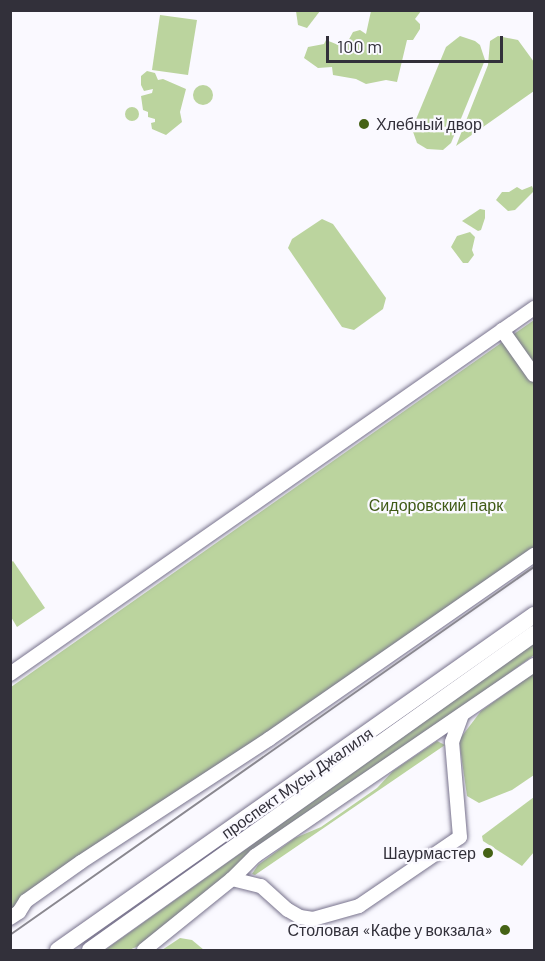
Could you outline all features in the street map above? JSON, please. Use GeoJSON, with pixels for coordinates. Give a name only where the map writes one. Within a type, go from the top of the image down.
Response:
{"type":"FeatureCollection","features":[{"type":"Feature","properties":{"kind":"main road","name":"проспект Мусы Джалиля"},"geometry":{"type":"LineString","coordinates":[[58,951],[534,615]]}},
{"type":"Feature","properties":{"kind":"main road","name":"проспект Мусы Джалиля"},"geometry":{"type":"LineString","coordinates":[[90,951],[534,634]]}},
{"type":"Feature","properties":{"kind":"street"},"geometry":{"type":"LineString","coordinates":[[10,674],[534,308]]}},
{"type":"Feature","properties":{"kind":"street"},"geometry":{"type":"LineString","coordinates":[[502,330],[534,375]]}},
{"type":"Feature","properties":{"kind":"street"},"geometry":{"type":"LineString","coordinates":[[10,918],[20,912],[26,901],[81,862],[260,745],[534,555]]}},
{"type":"Feature","properties":{"kind":"street"},"geometry":{"type":"LineString","coordinates":[[144,951],[232,879],[255,856],[534,665]]}},
{"type":"Feature","properties":{"kind":"street"},"geometry":{"type":"LineString","coordinates":[[232,879],[261,886],[288,910],[300,917],[313,919],[359,906],[460,837],[452,742],[463,715]]}},
{"type":"Feature","properties":{"kind":"green space"},"geometry":{"type":"Polygon","coordinates":[[[296,10],[320,11],[307,28],[298,25],[296,10]]]}},
{"type":"Feature","properties":{"kind":"green space"},"geometry":{"type":"Polygon","coordinates":[[[371,11],[421,11],[415,19],[420,24],[420,29],[413,40],[407,40],[397,82],[386,80],[366,84],[356,79],[333,75],[332,67],[318,68],[304,58],[308,47],[324,44],[326,40],[341,46],[347,43],[353,32],[360,30],[366,34],[371,11]]]}},
{"type":"Feature","properties":{"kind":"green space"},"geometry":{"type":"Polygon","coordinates":[[[160,15],[197,20],[188,75],[152,70],[160,15]]]}},
{"type":"Feature","properties":{"kind":"green space"},"geometry":{"type":"Polygon","coordinates":[[[460,36],[480,45],[485,60],[451,143],[443,150],[427,149],[417,143],[412,129],[446,47],[460,36]]]}},
{"type":"Feature","properties":{"kind":"green space"},"geometry":{"type":"Polygon","coordinates":[[[498,36],[518,40],[534,62],[534,91],[456,146],[488,65],[490,41],[498,36]]]}},
{"type":"Feature","properties":{"kind":"green space"},"geometry":{"type":"Polygon","coordinates":[[[147,71],[155,73],[158,80],[163,79],[186,89],[180,112],[182,122],[166,135],[152,129],[151,123],[155,122],[155,119],[148,117],[148,112],[143,110],[141,96],[152,93],[153,89],[144,91],[141,85],[141,76],[147,71]]]}},
{"type":"Feature","properties":{"kind":"green space"},"geometry":{"type":"Polygon","coordinates":[[[203,85],[210,88],[213,95],[210,102],[203,105],[196,102],[193,95],[196,88],[203,85]]]}},
{"type":"Feature","properties":{"kind":"green space"},"geometry":{"type":"Polygon","coordinates":[[[129,107],[135,107],[139,114],[135,121],[129,121],[125,117],[125,111],[129,107]]]}},
{"type":"Feature","properties":{"kind":"green space"},"geometry":{"type":"Polygon","coordinates":[[[532,186],[534,191],[515,210],[508,211],[496,200],[502,192],[509,192],[517,187],[522,190],[532,186]]]}},
{"type":"Feature","properties":{"kind":"green space"},"geometry":{"type":"Polygon","coordinates":[[[480,209],[485,210],[485,218],[481,230],[478,231],[462,221],[480,209]]]}},
{"type":"Feature","properties":{"kind":"green space"},"geometry":{"type":"Polygon","coordinates":[[[322,219],[333,224],[386,298],[383,309],[354,330],[342,327],[288,248],[292,239],[322,219]]]}},
{"type":"Feature","properties":{"kind":"green space"},"geometry":{"type":"Polygon","coordinates":[[[470,232],[475,237],[472,250],[474,255],[468,263],[463,263],[451,247],[457,236],[470,232]]]}},
{"type":"Feature","properties":{"kind":"green space","name":"Сидоровский парк"},"geometry":{"type":"Polygon","coordinates":[[[534,320],[534,553],[11,915],[11,687],[534,320]]]}},
{"type":"Feature","properties":{"kind":"green space"},"geometry":{"type":"Polygon","coordinates":[[[13,561],[45,608],[17,627],[11,617],[10,563],[13,561]]]}},
{"type":"Feature","properties":{"kind":"green space"},"geometry":{"type":"Polygon","coordinates":[[[534,643],[534,655],[229,877],[146,943],[129,950],[105,950],[534,643]]]}},
{"type":"Feature","properties":{"kind":"green space"},"geometry":{"type":"Polygon","coordinates":[[[534,673],[534,775],[512,790],[479,803],[467,796],[459,740],[481,711],[534,673]]]}},
{"type":"Feature","properties":{"kind":"green space"},"geometry":{"type":"Polygon","coordinates":[[[437,741],[445,745],[255,875],[252,874],[258,865],[295,838],[321,827],[377,788],[393,771],[437,741]]]}},
{"type":"Feature","properties":{"kind":"green space"},"geometry":{"type":"Polygon","coordinates":[[[534,797],[534,852],[522,866],[483,841],[482,836],[534,797]]]}},
{"type":"Feature","properties":{"kind":"green space"},"geometry":{"type":"Polygon","coordinates":[[[180,938],[192,940],[204,950],[162,950],[180,938]]]}},
{"type":"Feature","properties":{"kind":"tram line"},"geometry":{"type":"LineString","coordinates":[[10,935],[534,567]]}},
{"type":"Feature","properties":{"kind":"place","name":"Хлебный двор"},"geometry":{"type":"Point","coordinates":[364,124]}},
{"type":"Feature","properties":{"kind":"place","name":"Шаурмастер"},"geometry":{"type":"Point","coordinates":[488,853]}},
{"type":"Feature","properties":{"kind":"place","name":"Столовая «Кафе у вокзала»"},"geometry":{"type":"Point","coordinates":[505,930]}}]}
